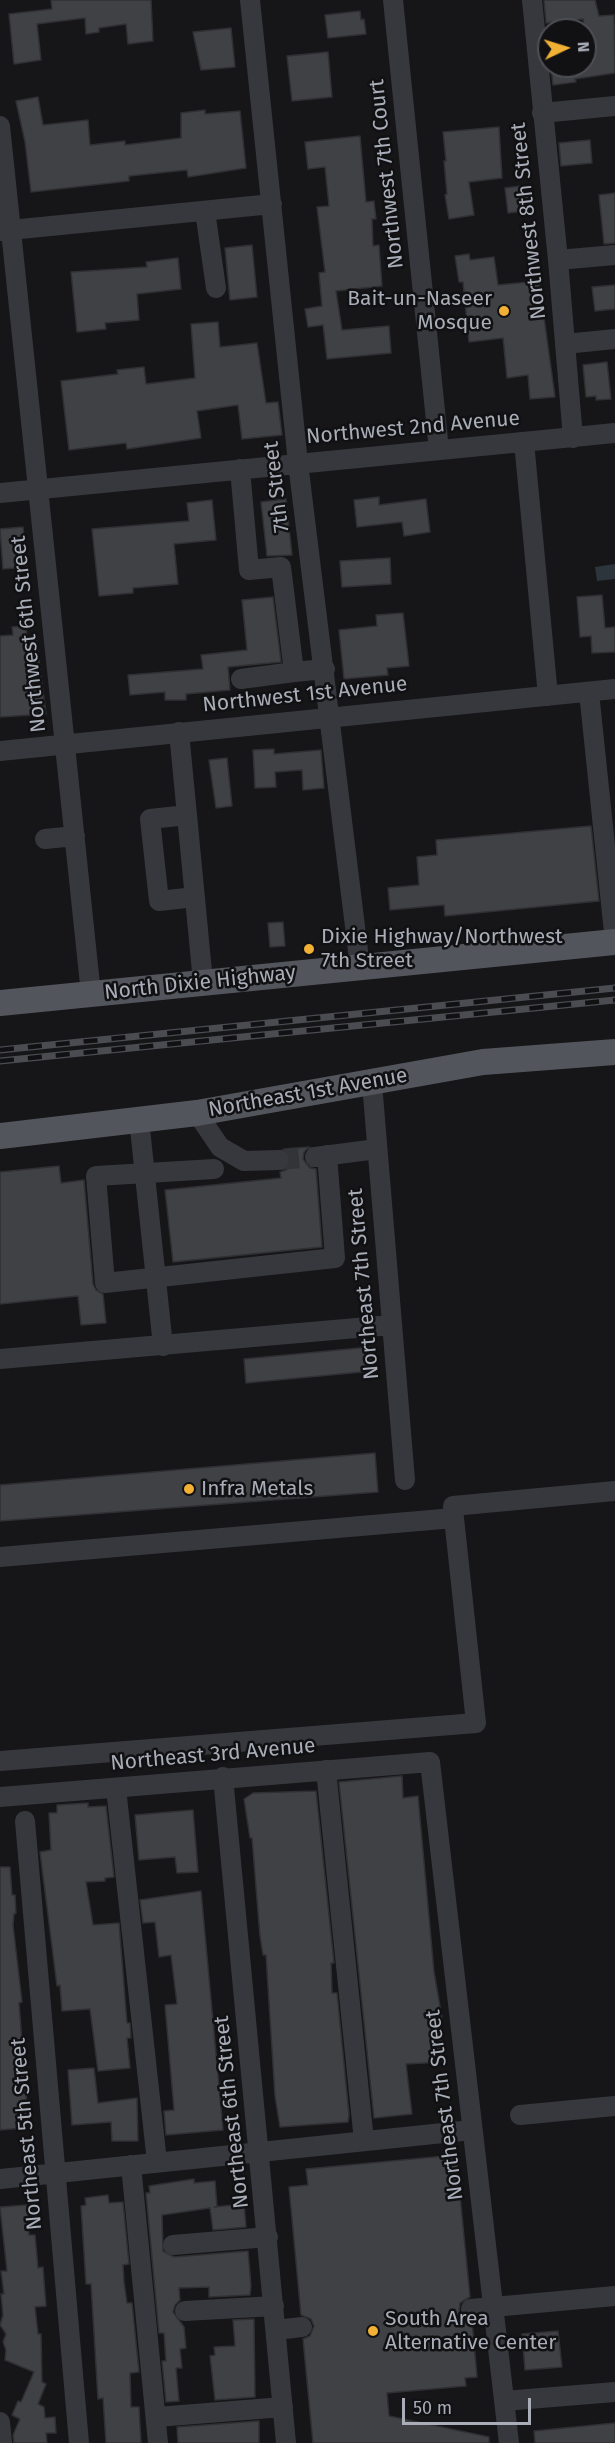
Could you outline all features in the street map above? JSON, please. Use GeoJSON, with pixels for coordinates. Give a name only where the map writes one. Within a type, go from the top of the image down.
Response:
{"type":"FeatureCollection","features":[{"type":"Feature","properties":{"kind":"main road","name":"North Dixie Highway"},"geometry":{"type":"LineString","coordinates":[[0,1004],[615,942]]}},
{"type":"Feature","properties":{"kind":"main road","name":"Northeast 1st Avenue"},"geometry":{"type":"LineString","coordinates":[[0,1136],[197,1113],[483,1062],[615,1052]]}},
{"type":"Feature","properties":{"kind":"street","name":"7th Street"},"geometry":{"type":"LineString","coordinates":[[250,0],[298,463],[331,716],[360,968]]}},
{"type":"Feature","properties":{"kind":"street","name":"Northwest 7th Court"},"geometry":{"type":"LineString","coordinates":[[393,0],[439,450]]}},
{"type":"Feature","properties":{"kind":"street","name":"Northwest 8th Street"},"geometry":{"type":"LineString","coordinates":[[532,0],[573,438]]}},
{"type":"Feature","properties":{"kind":"street"},"geometry":{"type":"LineString","coordinates":[[542,113],[615,106]]}},
{"type":"Feature","properties":{"kind":"street","name":"Northwest 6th Street"},"geometry":{"type":"LineString","coordinates":[[0,126],[6,230],[38,489],[91,994]]}},
{"type":"Feature","properties":{"kind":"street"},"geometry":{"type":"LineString","coordinates":[[6,230],[272,204]]}},
{"type":"Feature","properties":{"kind":"street"},"geometry":{"type":"LineString","coordinates":[[206,211],[216,288]]}},
{"type":"Feature","properties":{"kind":"street"},"geometry":{"type":"LineString","coordinates":[[558,260],[615,255]]}},
{"type":"Feature","properties":{"kind":"street"},"geometry":{"type":"LineString","coordinates":[[565,344],[615,339]]}},
{"type":"Feature","properties":{"kind":"street","name":"Northwest 2nd Avenue"},"geometry":{"type":"LineString","coordinates":[[0,493],[615,433]]}},
{"type":"Feature","properties":{"kind":"street"},"geometry":{"type":"LineString","coordinates":[[524,442],[548,696]]}},
{"type":"Feature","properties":{"kind":"street"},"geometry":{"type":"LineString","coordinates":[[240,469],[249,570],[311,564]]}},
{"type":"Feature","properties":{"kind":"street"},"geometry":{"type":"LineString","coordinates":[[281,567],[294,672]]}},
{"type":"Feature","properties":{"kind":"street"},"geometry":{"type":"LineString","coordinates":[[241,679],[325,669]]}},
{"type":"Feature","properties":{"kind":"street","name":"Northwest 1st Avenue"},"geometry":{"type":"LineString","coordinates":[[0,751],[615,689]]}},
{"type":"Feature","properties":{"kind":"street"},"geometry":{"type":"LineString","coordinates":[[589,692],[615,942]]}},
{"type":"Feature","properties":{"kind":"street"},"geometry":{"type":"LineString","coordinates":[[178,732],[203,982]]}},
{"type":"Feature","properties":{"kind":"street"},"geometry":{"type":"LineString","coordinates":[[187,815],[150,819],[159,901],[195,897]]}},
{"type":"Feature","properties":{"kind":"street"},"geometry":{"type":"LineString","coordinates":[[45,839],[75,836]]}},
{"type":"Feature","properties":{"kind":"street","name":"Northeast 7th Street"},"geometry":{"type":"LineString","coordinates":[[372,1083],[405,1480]]}},
{"type":"Feature","properties":{"kind":"street"},"geometry":{"type":"LineString","coordinates":[[197,1113],[219,1147],[244,1161],[279,1160]]}},
{"type":"Feature","properties":{"kind":"street"},"geometry":{"type":"LineString","coordinates":[[139,1119],[154,1278],[163,1346]]}},
{"type":"Feature","properties":{"kind":"street"},"geometry":{"type":"LineString","coordinates":[[214,1169],[96,1176],[105,1283],[335,1258],[321,1156],[377,1149]]}},
{"type":"Feature","properties":{"kind":"street"},"geometry":{"type":"LineString","coordinates":[[0,1359],[391,1325]]}},
{"type":"Feature","properties":{"kind":"street"},"geometry":{"type":"LineString","coordinates":[[0,1761],[476,1723],[453,1506],[615,1491]]}},
{"type":"Feature","properties":{"kind":"street"},"geometry":{"type":"LineString","coordinates":[[0,1557],[454,1518]]}},
{"type":"Feature","properties":{"kind":"street","name":"Northeast 7th Street"},"geometry":{"type":"LineString","coordinates":[[430,1762],[509,2443]]}},
{"type":"Feature","properties":{"kind":"street","name":"Northeast 3rd Avenue"},"geometry":{"type":"LineString","coordinates":[[0,1797],[430,1762]]}},
{"type":"Feature","properties":{"kind":"street"},"geometry":{"type":"LineString","coordinates":[[326,1770],[364,2141]]}},
{"type":"Feature","properties":{"kind":"street","name":"Northeast 6th Street"},"geometry":{"type":"LineString","coordinates":[[222,1778],[260,2152],[286,2443]]}},
{"type":"Feature","properties":{"kind":"street"},"geometry":{"type":"LineString","coordinates":[[116,1788],[157,2162]]}},
{"type":"Feature","properties":{"kind":"street","name":"Northeast 5th Street"},"geometry":{"type":"LineString","coordinates":[[25,1821],[79,2443]]}},
{"type":"Feature","properties":{"kind":"street"},"geometry":{"type":"LineString","coordinates":[[520,2115],[615,2106]]}},
{"type":"Feature","properties":{"kind":"street"},"geometry":{"type":"LineString","coordinates":[[0,2179],[472,2130]]}},
{"type":"Feature","properties":{"kind":"street"},"geometry":{"type":"LineString","coordinates":[[130,2165],[158,2443]]}},
{"type":"Feature","properties":{"kind":"street"},"geometry":{"type":"LineString","coordinates":[[173,2245],[268,2237]]}},
{"type":"Feature","properties":{"kind":"street"},"geometry":{"type":"LineString","coordinates":[[471,2309],[615,2296]]}},
{"type":"Feature","properties":{"kind":"street"},"geometry":{"type":"LineString","coordinates":[[185,2311],[274,2306]]}},
{"type":"Feature","properties":{"kind":"street"},"geometry":{"type":"LineString","coordinates":[[276,2330],[302,2327]]}},
{"type":"Feature","properties":{"kind":"street"},"geometry":{"type":"LineString","coordinates":[[504,2401],[615,2392]]}},
{"type":"Feature","properties":{"kind":"street"},"geometry":{"type":"LineString","coordinates":[[157,2417],[283,2407]]}},
{"type":"Feature","properties":{"kind":"street"},"geometry":{"type":"LineString","coordinates":[[0,2422],[2,2443]]}},
{"type":"Feature","properties":{"kind":"shaded area"},"geometry":{"type":"Polygon","coordinates":[[[615,564],[615,579],[597,581],[595,567],[615,564]]]}},
{"type":"Feature","properties":{"kind":"building"},"geometry":{"type":"Polygon","coordinates":[[[51,0],[151,0],[153,41],[128,44],[126,24],[99,28],[99,32],[86,34],[85,18],[37,24],[41,60],[14,64],[9,14],[52,9],[51,0]]]}},
{"type":"Feature","properties":{"kind":"building"},"geometry":{"type":"Polygon","coordinates":[[[544,0],[595,0],[599,16],[614,15],[615,73],[597,76],[597,18],[546,18],[544,0]]]}},
{"type":"Feature","properties":{"kind":"building"},"geometry":{"type":"Polygon","coordinates":[[[360,11],[361,20],[364,19],[366,34],[328,38],[325,15],[360,11]]]}},
{"type":"Feature","properties":{"kind":"building"},"geometry":{"type":"Polygon","coordinates":[[[231,28],[235,67],[201,70],[193,32],[231,28]]]}},
{"type":"Feature","properties":{"kind":"building"},"geometry":{"type":"Polygon","coordinates":[[[328,52],[332,97],[292,101],[287,56],[328,52]]]}},
{"type":"Feature","properties":{"kind":"building"},"geometry":{"type":"Polygon","coordinates":[[[552,78],[582,78],[575,79],[576,82],[553,85],[552,78]]]}},
{"type":"Feature","properties":{"kind":"building"},"geometry":{"type":"Polygon","coordinates":[[[38,97],[43,125],[88,120],[90,145],[125,141],[125,145],[181,138],[181,113],[205,110],[205,114],[240,111],[246,168],[188,177],[187,170],[129,176],[129,181],[31,192],[25,142],[16,101],[38,97]]]}},
{"type":"Feature","properties":{"kind":"building"},"geometry":{"type":"Polygon","coordinates":[[[499,127],[502,178],[469,182],[474,215],[449,219],[445,195],[447,194],[444,161],[446,161],[443,132],[499,127]]]}},
{"type":"Feature","properties":{"kind":"building"},"geometry":{"type":"Polygon","coordinates":[[[360,136],[366,202],[374,201],[376,219],[372,219],[373,246],[379,245],[382,286],[336,291],[342,330],[389,326],[391,353],[327,359],[323,325],[308,327],[305,309],[322,306],[319,273],[325,272],[317,207],[329,206],[325,167],[308,169],[305,142],[360,136]]]}},
{"type":"Feature","properties":{"kind":"building"},"geometry":{"type":"Polygon","coordinates":[[[590,140],[592,163],[561,166],[559,143],[590,140]]]}},
{"type":"Feature","properties":{"kind":"building"},"geometry":{"type":"Polygon","coordinates":[[[529,185],[533,210],[508,213],[505,188],[529,185]]]}},
{"type":"Feature","properties":{"kind":"building"},"geometry":{"type":"Polygon","coordinates":[[[615,193],[615,243],[604,244],[599,195],[615,193]]]}},
{"type":"Feature","properties":{"kind":"building"},"geometry":{"type":"Polygon","coordinates":[[[252,245],[257,297],[230,300],[225,248],[252,245]]]}},
{"type":"Feature","properties":{"kind":"building"},"geometry":{"type":"Polygon","coordinates":[[[469,254],[470,260],[494,257],[498,285],[539,281],[555,397],[530,399],[528,375],[507,378],[503,338],[469,342],[463,282],[459,282],[455,256],[469,254]]]}},
{"type":"Feature","properties":{"kind":"building"},"geometry":{"type":"Polygon","coordinates":[[[178,258],[181,289],[137,294],[139,320],[105,323],[106,329],[77,332],[71,272],[147,267],[146,262],[178,258]]]}},
{"type":"Feature","properties":{"kind":"building"},"geometry":{"type":"Polygon","coordinates":[[[615,285],[615,309],[595,311],[592,287],[615,285]]]}},
{"type":"Feature","properties":{"kind":"building"},"geometry":{"type":"Polygon","coordinates":[[[218,322],[220,347],[257,343],[266,403],[278,402],[282,435],[242,439],[238,405],[197,411],[201,438],[127,449],[126,443],[69,450],[61,381],[118,374],[117,370],[144,367],[146,384],[195,378],[191,324],[218,322]]]}},
{"type":"Feature","properties":{"kind":"building"},"geometry":{"type":"Polygon","coordinates":[[[607,362],[611,399],[596,400],[596,396],[586,397],[583,365],[607,362]]]}},
{"type":"Feature","properties":{"kind":"building"},"geometry":{"type":"Polygon","coordinates":[[[379,497],[379,505],[426,499],[430,532],[404,536],[402,522],[357,527],[354,500],[379,497]]]}},
{"type":"Feature","properties":{"kind":"building"},"geometry":{"type":"Polygon","coordinates":[[[286,499],[292,555],[267,556],[261,502],[286,499]]]}},
{"type":"Feature","properties":{"kind":"building"},"geometry":{"type":"Polygon","coordinates":[[[212,500],[216,540],[174,544],[178,584],[133,588],[133,593],[99,596],[92,529],[189,521],[187,503],[212,500]]]}},
{"type":"Feature","properties":{"kind":"building"},"geometry":{"type":"Polygon","coordinates":[[[23,527],[27,567],[3,569],[0,529],[23,527]]]}},
{"type":"Feature","properties":{"kind":"building"},"geometry":{"type":"Polygon","coordinates":[[[390,558],[391,584],[342,587],[340,561],[390,558]]]}},
{"type":"Feature","properties":{"kind":"building"},"geometry":{"type":"Polygon","coordinates":[[[602,595],[605,628],[615,627],[615,652],[592,653],[591,636],[580,637],[577,597],[602,595]]]}},
{"type":"Feature","properties":{"kind":"building"},"geometry":{"type":"Polygon","coordinates":[[[273,597],[281,662],[228,667],[230,690],[186,694],[186,700],[165,700],[165,692],[130,695],[128,675],[203,669],[201,655],[247,650],[242,600],[273,597]]]}},
{"type":"Feature","properties":{"kind":"building"},"geometry":{"type":"Polygon","coordinates":[[[403,613],[409,666],[387,668],[388,675],[344,679],[339,630],[377,626],[376,615],[403,613]]]}},
{"type":"Feature","properties":{"kind":"building"},"geometry":{"type":"Polygon","coordinates":[[[26,626],[27,638],[36,637],[46,714],[0,717],[0,636],[13,635],[12,627],[26,626]]]}},
{"type":"Feature","properties":{"kind":"building"},"geometry":{"type":"Polygon","coordinates":[[[274,749],[274,754],[321,750],[324,788],[303,790],[302,770],[275,772],[276,787],[255,788],[253,750],[274,749]]]}},
{"type":"Feature","properties":{"kind":"building"},"geometry":{"type":"Polygon","coordinates":[[[227,758],[232,806],[216,808],[209,760],[227,758]]]}},
{"type":"Feature","properties":{"kind":"building"},"geometry":{"type":"Polygon","coordinates":[[[591,826],[599,901],[445,916],[444,905],[390,910],[388,888],[419,885],[417,857],[437,855],[436,840],[591,826]]]}},
{"type":"Feature","properties":{"kind":"building"},"geometry":{"type":"Polygon","coordinates":[[[283,922],[285,946],[270,947],[268,923],[283,922]]]}},
{"type":"Feature","properties":{"kind":"building"},"geometry":{"type":"Polygon","coordinates":[[[309,1147],[304,1152],[303,1159],[310,1168],[316,1169],[322,1247],[173,1262],[165,1190],[281,1178],[280,1172],[286,1170],[291,1160],[284,1149],[309,1147]]]}},
{"type":"Feature","properties":{"kind":"building"},"geometry":{"type":"Polygon","coordinates":[[[59,1166],[61,1183],[84,1180],[93,1284],[96,1290],[103,1294],[106,1323],[81,1325],[78,1296],[0,1304],[0,1172],[59,1166]]]}},
{"type":"Feature","properties":{"kind":"building"},"geometry":{"type":"Polygon","coordinates":[[[370,1347],[372,1371],[246,1383],[244,1359],[370,1347]]]}},
{"type":"Feature","properties":{"kind":"building","name":"Infra Metals"},"geometry":{"type":"Polygon","coordinates":[[[375,1453],[378,1492],[0,1521],[0,1485],[375,1453]]]}},
{"type":"Feature","properties":{"kind":"building"},"geometry":{"type":"Polygon","coordinates":[[[402,1776],[403,1798],[418,1796],[434,1972],[442,2018],[439,2019],[443,2062],[406,2064],[412,2114],[374,2118],[339,1782],[402,1776]]]}},
{"type":"Feature","properties":{"kind":"building"},"geometry":{"type":"Polygon","coordinates":[[[316,1791],[334,1963],[331,1963],[332,1993],[337,1993],[349,2115],[348,2122],[280,2127],[275,2096],[266,1955],[263,1955],[260,1936],[252,1838],[250,1838],[244,1799],[253,1793],[316,1791]]]}},
{"type":"Feature","properties":{"kind":"building"},"geometry":{"type":"Polygon","coordinates":[[[88,1803],[88,1807],[106,1806],[114,1877],[105,1878],[105,1881],[86,1882],[93,1925],[119,1923],[127,2023],[130,2023],[131,2038],[127,2038],[130,2068],[98,2071],[90,2009],[62,2011],[60,1985],[57,1986],[40,1852],[51,1850],[49,1813],[57,1813],[57,1805],[88,1803]]]}},
{"type":"Feature","properties":{"kind":"building"},"geometry":{"type":"Polygon","coordinates":[[[193,1810],[198,1872],[177,1873],[175,1857],[139,1860],[135,1815],[193,1810]]]}},
{"type":"Feature","properties":{"kind":"building"},"geometry":{"type":"Polygon","coordinates":[[[0,1867],[10,1867],[12,1895],[15,1895],[16,1913],[13,1925],[22,2002],[19,2003],[28,2120],[23,2124],[24,2128],[0,2130],[0,1867]]]}},
{"type":"Feature","properties":{"kind":"building"},"geometry":{"type":"Polygon","coordinates":[[[201,1891],[223,2130],[166,2135],[164,2111],[174,2110],[165,2005],[177,2004],[171,1955],[159,1957],[155,1922],[143,1923],[140,1900],[201,1891]]]}},
{"type":"Feature","properties":{"kind":"building"},"geometry":{"type":"Polygon","coordinates":[[[94,2068],[98,2103],[137,2098],[138,2141],[112,2141],[111,2122],[72,2125],[68,2070],[94,2068]]]}},
{"type":"Feature","properties":{"kind":"building"},"geometry":{"type":"Polygon","coordinates":[[[456,2155],[470,2297],[460,2303],[459,2311],[465,2320],[472,2321],[477,2377],[465,2378],[466,2386],[387,2393],[389,2416],[489,2437],[489,2443],[313,2443],[303,2339],[310,2336],[314,2326],[311,2319],[301,2315],[289,2187],[308,2185],[306,2169],[456,2155]]]}},
{"type":"Feature","properties":{"kind":"building"},"geometry":{"type":"Polygon","coordinates":[[[194,2179],[194,2183],[215,2181],[217,2207],[244,2204],[246,2227],[213,2230],[210,2208],[162,2215],[163,2251],[174,2257],[248,2251],[250,2295],[209,2297],[209,2287],[179,2288],[180,2300],[173,2312],[184,2327],[186,2348],[180,2349],[182,2368],[176,2368],[179,2401],[166,2402],[162,2361],[166,2361],[164,2333],[159,2333],[146,2193],[150,2193],[149,2186],[194,2179]]]}},
{"type":"Feature","properties":{"kind":"building"},"geometry":{"type":"Polygon","coordinates":[[[108,2195],[109,2203],[123,2202],[129,2264],[123,2265],[124,2282],[127,2303],[132,2303],[139,2372],[130,2373],[131,2407],[139,2407],[141,2443],[106,2443],[103,2398],[98,2399],[91,2284],[86,2284],[81,2206],[86,2205],[85,2198],[108,2195]]]}},
{"type":"Feature","properties":{"kind":"building"},"geometry":{"type":"Polygon","coordinates":[[[27,2205],[29,2235],[35,2235],[38,2268],[43,2267],[46,2306],[35,2307],[38,2334],[41,2334],[42,2382],[46,2384],[38,2404],[44,2407],[45,2418],[55,2417],[56,2433],[46,2433],[47,2443],[14,2443],[13,2435],[20,2419],[12,2415],[18,2401],[21,2402],[34,2372],[5,2360],[6,2350],[3,2342],[6,2334],[0,2325],[3,2315],[1,2294],[4,2294],[1,2271],[7,2271],[0,2207],[27,2205]]]}},
{"type":"Feature","properties":{"kind":"building"},"geometry":{"type":"Polygon","coordinates":[[[254,2319],[255,2397],[215,2400],[210,2356],[215,2355],[214,2347],[235,2346],[233,2320],[254,2319]]]}},
{"type":"Feature","properties":{"kind":"building"},"geometry":{"type":"Polygon","coordinates":[[[558,2331],[562,2367],[525,2370],[522,2334],[558,2331]]]}},
{"type":"Feature","properties":{"kind":"building"},"geometry":{"type":"Polygon","coordinates":[[[259,2421],[259,2443],[178,2443],[177,2427],[259,2421]]]}},
{"type":"Feature","properties":{"kind":"building"},"geometry":{"type":"Polygon","coordinates":[[[615,2423],[615,2443],[535,2443],[534,2431],[615,2423]]]}},
{"type":"Feature","properties":{"kind":"tunnel"},"geometry":{"type":"LineString","coordinates":[[279,1160],[315,1157]]}},
{"type":"Feature","properties":{"kind":"railway"},"geometry":{"type":"LineString","coordinates":[[0,1050],[615,988]]}},
{"type":"Feature","properties":{"kind":"railway"},"geometry":{"type":"LineString","coordinates":[[0,1061],[615,1000]]}},
{"type":"Feature","properties":{"kind":"place","name":"Bait-un-Naseer Mosque"},"geometry":{"type":"Point","coordinates":[504,311]}},
{"type":"Feature","properties":{"kind":"place","name":"Dixie Highway/Northwest 7th Street"},"geometry":{"type":"Point","coordinates":[309,949]}},
{"type":"Feature","properties":{"kind":"place","name":"Infra Metals"},"geometry":{"type":"Point","coordinates":[189,1489]}},
{"type":"Feature","properties":{"kind":"place","name":"South Area Alternative Center"},"geometry":{"type":"Point","coordinates":[373,2331]}}]}
